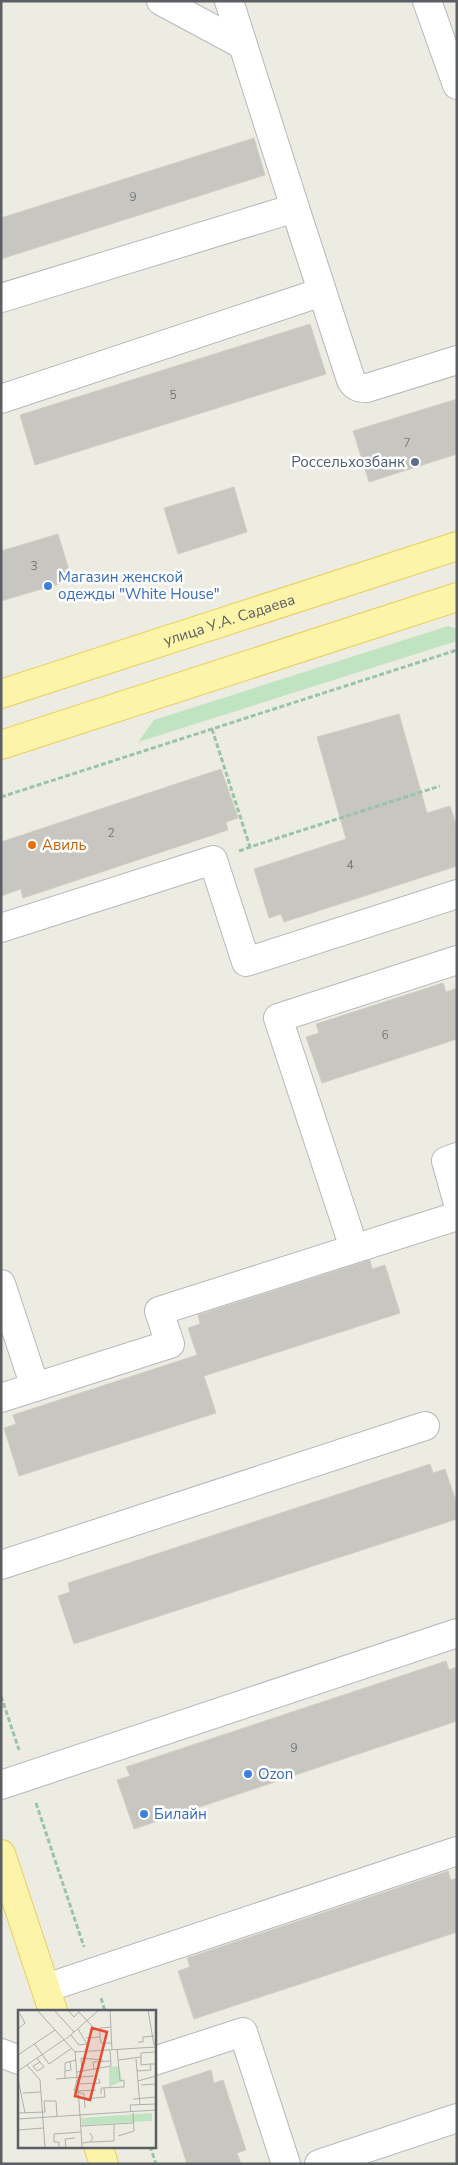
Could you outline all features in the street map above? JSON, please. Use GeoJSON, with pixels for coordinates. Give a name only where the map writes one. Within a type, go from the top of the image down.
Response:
{"type":"FeatureCollection","features":[{"type":"Feature","properties":{"kind":"main road","name":"улица У.А. Садаева"},"geometry":{"type":"LineString","coordinates":[[1,694],[457,546]]}},
{"type":"Feature","properties":{"kind":"main road"},"geometry":{"type":"LineString","coordinates":[[1,745],[457,597]]}},
{"type":"Feature","properties":{"kind":"main road"},"geometry":{"type":"LineString","coordinates":[[1,1854],[50,2000]]}},
{"type":"Feature","properties":{"kind":"main road"},"geometry":{"type":"LineString","coordinates":[[99,2148],[104,2164]]}},
{"type":"Feature","properties":{"kind":"lane"},"geometry":{"type":"LineString","coordinates":[[161,1],[243,45]]}},
{"type":"Feature","properties":{"kind":"lane"},"geometry":{"type":"LineString","coordinates":[[229,1],[294,208],[354,385],[360,388],[367,388],[457,360]]}},
{"type":"Feature","properties":{"kind":"lane"},"geometry":{"type":"LineString","coordinates":[[428,1],[457,86]]}},
{"type":"Feature","properties":{"kind":"lane"},"geometry":{"type":"LineString","coordinates":[[1,298],[294,208]]}},
{"type":"Feature","properties":{"kind":"lane"},"geometry":{"type":"LineString","coordinates":[[1,399],[322,292]]}},
{"type":"Feature","properties":{"kind":"lane"},"geometry":{"type":"LineString","coordinates":[[1,928],[213,860],[246,962],[457,894]]}},
{"type":"Feature","properties":{"kind":"lane"},"geometry":{"type":"LineString","coordinates":[[354,1248],[278,1018],[457,960]]}},
{"type":"Feature","properties":{"kind":"lane"},"geometry":{"type":"LineString","coordinates":[[457,1157],[446,1161],[457,1200]]}},
{"type":"Feature","properties":{"kind":"lane"},"geometry":{"type":"LineString","coordinates":[[1,1398],[170,1344],[159,1311],[457,1216]]}},
{"type":"Feature","properties":{"kind":"lane"},"geometry":{"type":"LineString","coordinates":[[1,1284],[35,1387]]}},
{"type":"Feature","properties":{"kind":"lane"},"geometry":{"type":"LineString","coordinates":[[1,1565],[425,1426]]}},
{"type":"Feature","properties":{"kind":"lane"},"geometry":{"type":"LineString","coordinates":[[1,1785],[457,1633]]}},
{"type":"Feature","properties":{"kind":"lane"},"geometry":{"type":"LineString","coordinates":[[50,2000],[92,1973],[457,1851]]}},
{"type":"Feature","properties":{"kind":"lane"},"geometry":{"type":"LineString","coordinates":[[155,2061],[243,2032],[286,2164]]}},
{"type":"Feature","properties":{"kind":"lane"},"geometry":{"type":"LineString","coordinates":[[1,2053],[18,2060]]}},
{"type":"Feature","properties":{"kind":"lane"},"geometry":{"type":"LineString","coordinates":[[319,2164],[457,2118]]}},
{"type":"Feature","properties":{"kind":"path"},"geometry":{"type":"LineString","coordinates":[[1,797],[457,650]]}},
{"type":"Feature","properties":{"kind":"path"},"geometry":{"type":"LineString","coordinates":[[212,729],[250,848],[440,786]]}},
{"type":"Feature","properties":{"kind":"path"},"geometry":{"type":"LineString","coordinates":[[1,1696],[105,2010]]}},
{"type":"Feature","properties":{"kind":"path"},"geometry":{"type":"LineString","coordinates":[[151,2148],[156,2164]]}},
{"type":"Feature","properties":{"kind":"green space"},"geometry":{"type":"Polygon","coordinates":[[[448,626],[457,629],[457,641],[138,742],[154,720],[448,626]]]}},
{"type":"Feature","properties":{"kind":"building"},"geometry":{"type":"Polygon","coordinates":[[[254,138],[265,175],[1,259],[1,218],[254,138]]]}},
{"type":"Feature","properties":{"kind":"building"},"geometry":{"type":"Polygon","coordinates":[[[310,324],[326,374],[35,465],[20,415],[310,324]]]}},
{"type":"Feature","properties":{"kind":"building"},"geometry":{"type":"Polygon","coordinates":[[[457,399],[457,454],[369,482],[353,431],[457,399]]]}},
{"type":"Feature","properties":{"kind":"building"},"geometry":{"type":"Polygon","coordinates":[[[234,487],[247,532],[178,554],[164,508],[234,487]]]}},
{"type":"Feature","properties":{"kind":"building"},"geometry":{"type":"Polygon","coordinates":[[[58,534],[72,580],[1,601],[1,551],[58,534]]]}},
{"type":"Feature","properties":{"kind":"building"},"geometry":{"type":"Polygon","coordinates":[[[399,714],[427,813],[450,806],[457,827],[457,866],[284,922],[281,914],[269,918],[254,869],[346,839],[317,737],[399,714]]]}},
{"type":"Feature","properties":{"kind":"building"},"geometry":{"type":"Polygon","coordinates":[[[221,769],[238,818],[226,822],[228,830],[23,898],[21,889],[1,896],[1,842],[221,769]]]}},
{"type":"Feature","properties":{"kind":"building"},"geometry":{"type":"Polygon","coordinates":[[[443,983],[446,992],[457,988],[457,1039],[322,1083],[306,1037],[319,1033],[316,1024],[443,983]]]}},
{"type":"Feature","properties":{"kind":"building"},"geometry":{"type":"Polygon","coordinates":[[[370,1260],[372,1269],[385,1265],[400,1313],[204,1376],[216,1413],[19,1476],[4,1428],[16,1424],[13,1415],[197,1355],[188,1328],[200,1324],[198,1315],[370,1260]]]}},
{"type":"Feature","properties":{"kind":"building"},"geometry":{"type":"Polygon","coordinates":[[[430,1464],[433,1473],[445,1469],[457,1504],[457,1519],[74,1644],[58,1596],[70,1592],[68,1583],[430,1464]]]}},
{"type":"Feature","properties":{"kind":"building"},"geometry":{"type":"Polygon","coordinates":[[[446,1661],[449,1670],[457,1667],[457,1721],[134,1829],[117,1780],[130,1776],[126,1767],[446,1661]]]}},
{"type":"Feature","properties":{"kind":"building"},"geometry":{"type":"Polygon","coordinates":[[[448,1871],[451,1880],[457,1878],[457,1932],[194,2019],[178,1971],[190,1967],[187,1958],[448,1871]]]}},
{"type":"Feature","properties":{"kind":"building"},"geometry":{"type":"Polygon","coordinates":[[[211,2070],[214,2083],[223,2080],[246,2150],[237,2153],[241,2164],[187,2164],[162,2086],[211,2070]]]}},
{"type":"Feature","properties":{"kind":"place","name":"Россельхозбанк"},"geometry":{"type":"Point","coordinates":[415,462]}},
{"type":"Feature","properties":{"kind":"place","name":"Магазин женской одежды \"White House\""},"geometry":{"type":"Point","coordinates":[48,586]}},
{"type":"Feature","properties":{"kind":"place","name":"Авиль"},"geometry":{"type":"Point","coordinates":[32,845]}},
{"type":"Feature","properties":{"kind":"place","name":"Ozon"},"geometry":{"type":"Point","coordinates":[248,1774]}},
{"type":"Feature","properties":{"kind":"place","name":"Билайн"},"geometry":{"type":"Point","coordinates":[144,1814]}}]}
